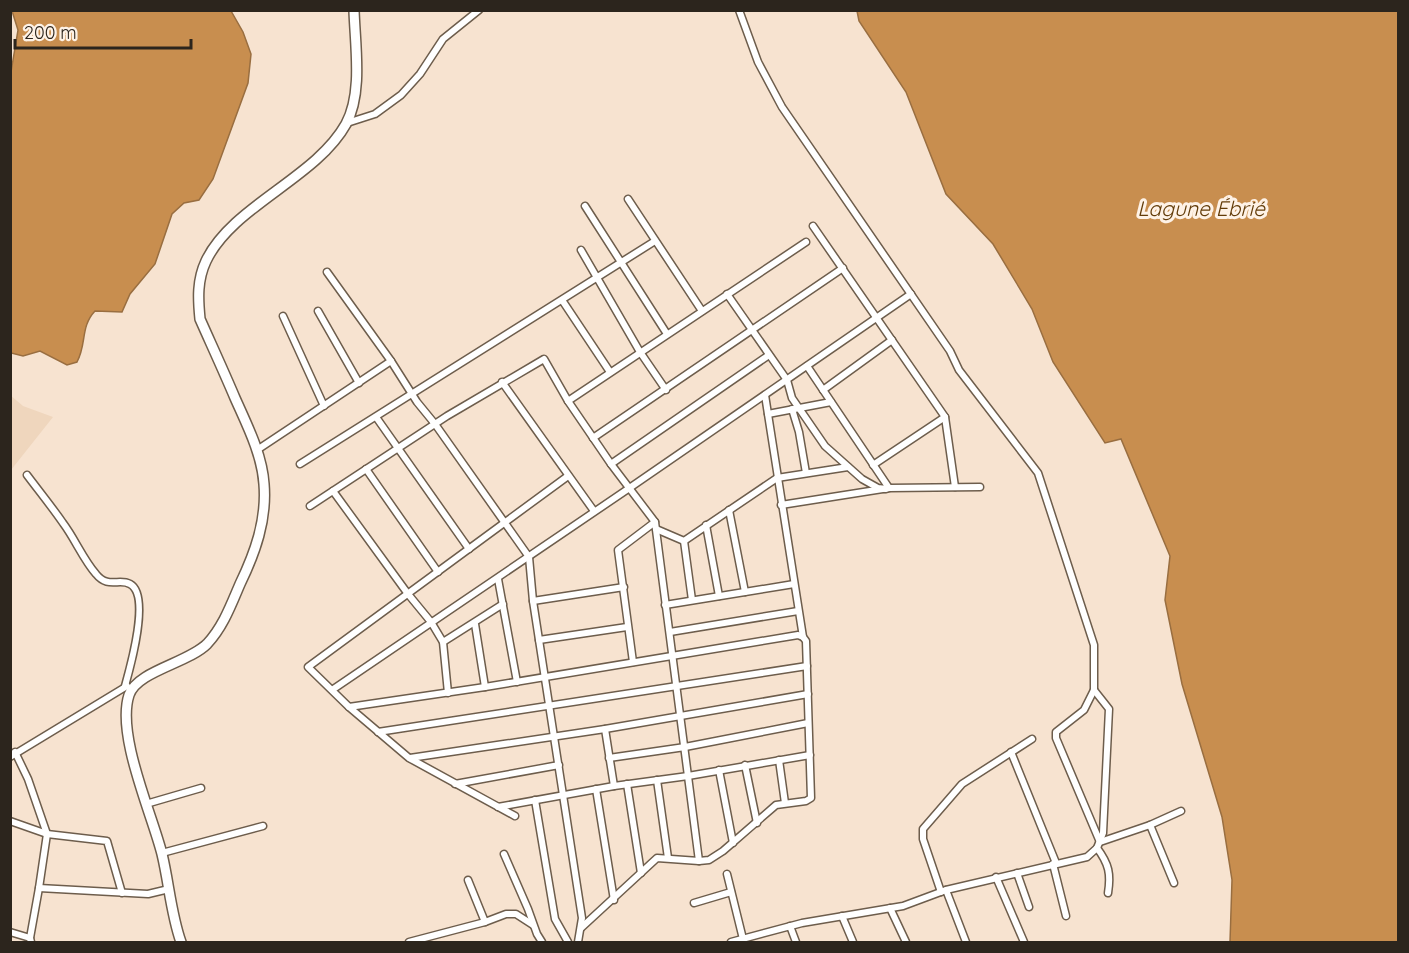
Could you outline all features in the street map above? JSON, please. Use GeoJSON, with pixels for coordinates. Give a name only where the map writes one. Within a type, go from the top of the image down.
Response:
{"type":"FeatureCollection","features":[{"type":"Feature","properties":{"kind":"street"},"geometry":{"type":"LineString","coordinates":[[10,932],[31,940],[46,834],[28,779],[13,755],[125,686],[136,684],[184,660],[207,644],[222,624],[251,561],[260,535],[264,508],[264,484],[257,450],[200,319],[198,297],[200,280],[206,260],[234,226],[318,157],[333,143],[347,123],[354,102],[356,84],[354,10]]}},
{"type":"Feature","properties":{"kind":"street"},"geometry":{"type":"LineString","coordinates":[[347,123],[375,114],[401,95],[420,74],[443,39],[479,10]]}},
{"type":"Feature","properties":{"kind":"street"},"geometry":{"type":"LineString","coordinates":[[739,10],[758,62],[782,107],[950,351],[959,370],[1038,473],[1094,645],[1094,690],[1084,710],[1056,732],[1056,738],[1108,863],[1111,875],[1108,893]]}},
{"type":"Feature","properties":{"kind":"street"},"geometry":{"type":"LineString","coordinates":[[628,199],[702,310]]}},
{"type":"Feature","properties":{"kind":"street"},"geometry":{"type":"LineString","coordinates":[[585,206],[667,333]]}},
{"type":"Feature","properties":{"kind":"street"},"geometry":{"type":"LineString","coordinates":[[813,226],[945,417],[955,487]]}},
{"type":"Feature","properties":{"kind":"street"},"geometry":{"type":"LineString","coordinates":[[300,464],[656,241]]}},
{"type":"Feature","properties":{"kind":"street"},"geometry":{"type":"LineString","coordinates":[[568,400],[806,242]]}},
{"type":"Feature","properties":{"kind":"street"},"geometry":{"type":"LineString","coordinates":[[581,250],[640,352],[666,390]]}},
{"type":"Feature","properties":{"kind":"street"},"geometry":{"type":"LineString","coordinates":[[593,438],[843,268]]}},
{"type":"Feature","properties":{"kind":"street"},"geometry":{"type":"LineString","coordinates":[[327,272],[391,361],[411,395],[435,424],[529,556],[544,677],[582,918],[578,942]]}},
{"type":"Feature","properties":{"kind":"street"},"geometry":{"type":"LineString","coordinates":[[727,294],[787,380],[795,408],[806,473]]}},
{"type":"Feature","properties":{"kind":"street"},"geometry":{"type":"LineString","coordinates":[[332,690],[430,622],[498,579],[911,294]]}},
{"type":"Feature","properties":{"kind":"street"},"geometry":{"type":"LineString","coordinates":[[562,300],[610,372]]}},
{"type":"Feature","properties":{"kind":"street"},"geometry":{"type":"LineString","coordinates":[[318,311],[359,383]]}},
{"type":"Feature","properties":{"kind":"street"},"geometry":{"type":"LineString","coordinates":[[283,316],[324,406]]}},
{"type":"Feature","properties":{"kind":"street"},"geometry":{"type":"LineString","coordinates":[[823,390],[892,340]]}},
{"type":"Feature","properties":{"kind":"street"},"geometry":{"type":"LineString","coordinates":[[611,464],[769,355]]}},
{"type":"Feature","properties":{"kind":"street"},"geometry":{"type":"LineString","coordinates":[[310,506],[435,424],[544,358],[593,438],[628,489],[655,522],[699,861]]}},
{"type":"Feature","properties":{"kind":"street"},"geometry":{"type":"LineString","coordinates":[[257,450],[391,361]]}},
{"type":"Feature","properties":{"kind":"street"},"geometry":{"type":"LineString","coordinates":[[807,366],[887,488]]}},
{"type":"Feature","properties":{"kind":"street"},"geometry":{"type":"LineString","coordinates":[[502,382],[594,511]]}},
{"type":"Feature","properties":{"kind":"street"},"geometry":{"type":"LineString","coordinates":[[581,929],[657,858],[709,860],[733,843],[776,805],[806,801],[811,798],[806,641],[803,637],[798,611],[765,395]]}},
{"type":"Feature","properties":{"kind":"street"},"geometry":{"type":"LineString","coordinates":[[768,414],[831,402]]}},
{"type":"Feature","properties":{"kind":"street"},"geometry":{"type":"LineString","coordinates":[[795,408],[825,446],[848,467],[871,484],[887,488]]}},
{"type":"Feature","properties":{"kind":"street"},"geometry":{"type":"LineString","coordinates":[[376,417],[469,549]]}},
{"type":"Feature","properties":{"kind":"street"},"geometry":{"type":"LineString","coordinates":[[873,465],[945,417]]}},
{"type":"Feature","properties":{"kind":"street"},"geometry":{"type":"LineString","coordinates":[[684,541],[777,478],[848,467]]}},
{"type":"Feature","properties":{"kind":"street"},"geometry":{"type":"LineString","coordinates":[[366,469],[438,572]]}},
{"type":"Feature","properties":{"kind":"street"},"geometry":{"type":"LineString","coordinates":[[27,475],[63,522],[97,576],[108,583],[127,582],[133,586],[139,612],[137,643],[125,686]]}},
{"type":"Feature","properties":{"kind":"street"},"geometry":{"type":"LineString","coordinates":[[515,816],[409,758],[308,667],[568,476]]}},
{"type":"Feature","properties":{"kind":"street"},"geometry":{"type":"LineString","coordinates":[[781,505],[887,488],[980,487]]}},
{"type":"Feature","properties":{"kind":"street"},"geometry":{"type":"LineString","coordinates":[[333,491],[443,642],[448,693]]}},
{"type":"Feature","properties":{"kind":"street"},"geometry":{"type":"LineString","coordinates":[[729,510],[745,592]]}},
{"type":"Feature","properties":{"kind":"street"},"geometry":{"type":"LineString","coordinates":[[633,662],[618,550],[655,522]]}},
{"type":"Feature","properties":{"kind":"street"},"geometry":{"type":"LineString","coordinates":[[706,525],[719,596]]}},
{"type":"Feature","properties":{"kind":"street"},"geometry":{"type":"LineString","coordinates":[[656,529],[684,541]]}},
{"type":"Feature","properties":{"kind":"street"},"geometry":{"type":"LineString","coordinates":[[684,541],[692,600]]}},
{"type":"Feature","properties":{"kind":"street"},"geometry":{"type":"LineString","coordinates":[[498,579],[517,682]]}},
{"type":"Feature","properties":{"kind":"street"},"geometry":{"type":"LineString","coordinates":[[665,605],[794,584]]}},
{"type":"Feature","properties":{"kind":"street"},"geometry":{"type":"LineString","coordinates":[[533,601],[624,587]]}},
{"type":"Feature","properties":{"kind":"street"},"geometry":{"type":"LineString","coordinates":[[443,642],[475,624],[503,604]]}},
{"type":"Feature","properties":{"kind":"street"},"geometry":{"type":"LineString","coordinates":[[670,632],[798,611]]}},
{"type":"Feature","properties":{"kind":"street"},"geometry":{"type":"LineString","coordinates":[[475,624],[485,687]]}},
{"type":"Feature","properties":{"kind":"street"},"geometry":{"type":"LineString","coordinates":[[539,640],[627,627]]}},
{"type":"Feature","properties":{"kind":"street"},"geometry":{"type":"LineString","coordinates":[[349,706],[448,693],[674,655],[803,637]]}},
{"type":"Feature","properties":{"kind":"street"},"geometry":{"type":"LineString","coordinates":[[378,732],[807,666]]}},
{"type":"Feature","properties":{"kind":"street"},"geometry":{"type":"LineString","coordinates":[[136,684],[129,696],[127,710],[129,739],[162,853],[175,925],[181,942]]}},
{"type":"Feature","properties":{"kind":"street"},"geometry":{"type":"LineString","coordinates":[[1094,690],[1109,709],[1103,833],[1099,845]]}},
{"type":"Feature","properties":{"kind":"street"},"geometry":{"type":"LineString","coordinates":[[409,758],[681,717],[808,694]]}},
{"type":"Feature","properties":{"kind":"street"},"geometry":{"type":"LineString","coordinates":[[609,758],[685,747],[808,723]]}},
{"type":"Feature","properties":{"kind":"street"},"geometry":{"type":"LineString","coordinates":[[605,729],[614,786]]}},
{"type":"Feature","properties":{"kind":"street"},"geometry":{"type":"LineString","coordinates":[[966,942],[923,839],[923,829],[962,784],[1032,739]]}},
{"type":"Feature","properties":{"kind":"street"},"geometry":{"type":"LineString","coordinates":[[1011,752],[1055,864],[1066,916]]}},
{"type":"Feature","properties":{"kind":"street"},"geometry":{"type":"LineString","coordinates":[[498,807],[810,755]]}},
{"type":"Feature","properties":{"kind":"street"},"geometry":{"type":"LineString","coordinates":[[779,760],[785,803]]}},
{"type":"Feature","properties":{"kind":"street"},"geometry":{"type":"LineString","coordinates":[[455,784],[559,765]]}},
{"type":"Feature","properties":{"kind":"street"},"geometry":{"type":"LineString","coordinates":[[745,765],[757,823]]}},
{"type":"Feature","properties":{"kind":"street"},"geometry":{"type":"LineString","coordinates":[[719,770],[733,843]]}},
{"type":"Feature","properties":{"kind":"street"},"geometry":{"type":"LineString","coordinates":[[657,780],[668,858]]}},
{"type":"Feature","properties":{"kind":"street"},"geometry":{"type":"LineString","coordinates":[[627,784],[641,873]]}},
{"type":"Feature","properties":{"kind":"street"},"geometry":{"type":"LineString","coordinates":[[146,804],[201,788]]}},
{"type":"Feature","properties":{"kind":"street"},"geometry":{"type":"LineString","coordinates":[[596,789],[614,900]]}},
{"type":"Feature","properties":{"kind":"street"},"geometry":{"type":"LineString","coordinates":[[535,800],[555,919],[568,942]]}},
{"type":"Feature","properties":{"kind":"street"},"geometry":{"type":"LineString","coordinates":[[731,942],[790,926],[903,906],[944,891],[996,877],[1087,857],[1099,845],[1181,811]]}},
{"type":"Feature","properties":{"kind":"street"},"geometry":{"type":"LineString","coordinates":[[10,821],[46,834],[107,841],[122,893]]}},
{"type":"Feature","properties":{"kind":"street"},"geometry":{"type":"LineString","coordinates":[[1150,825],[1174,883]]}},
{"type":"Feature","properties":{"kind":"street"},"geometry":{"type":"LineString","coordinates":[[162,853],[263,826]]}},
{"type":"Feature","properties":{"kind":"street"},"geometry":{"type":"LineString","coordinates":[[504,854],[542,942]]}},
{"type":"Feature","properties":{"kind":"street"},"geometry":{"type":"LineString","coordinates":[[1017,873],[1029,907]]}},
{"type":"Feature","properties":{"kind":"street"},"geometry":{"type":"LineString","coordinates":[[727,874],[743,939]]}},
{"type":"Feature","properties":{"kind":"street"},"geometry":{"type":"LineString","coordinates":[[996,877],[1024,942]]}},
{"type":"Feature","properties":{"kind":"street"},"geometry":{"type":"LineString","coordinates":[[468,880],[485,922]]}},
{"type":"Feature","properties":{"kind":"street"},"geometry":{"type":"LineString","coordinates":[[39,888],[148,894],[169,889]]}},
{"type":"Feature","properties":{"kind":"street"},"geometry":{"type":"LineString","coordinates":[[694,903],[731,892]]}},
{"type":"Feature","properties":{"kind":"street"},"geometry":{"type":"LineString","coordinates":[[890,908],[906,942]]}},
{"type":"Feature","properties":{"kind":"street"},"geometry":{"type":"LineString","coordinates":[[409,942],[485,922],[506,914],[516,914],[533,925]]}},
{"type":"Feature","properties":{"kind":"street"},"geometry":{"type":"LineString","coordinates":[[842,916],[853,942]]}},
{"type":"Feature","properties":{"kind":"street"},"geometry":{"type":"LineString","coordinates":[[790,926],[796,942]]}},
{"type":"Feature","properties":{"kind":"shaded area"},"geometry":{"type":"Polygon","coordinates":[[[10,395],[23,406],[53,417],[11,470],[10,395]]]}},
{"type":"Feature","properties":{"kind":"water"},"geometry":{"type":"Polygon","coordinates":[[[12,11],[231,11],[243,32],[251,54],[248,83],[213,179],[199,200],[184,203],[172,214],[155,264],[130,294],[122,312],[95,311],[90,317],[77,362],[67,365],[40,351],[23,356],[11,353],[10,78],[18,30],[12,11]]]}},
{"type":"Feature","properties":{"kind":"water","name":"Lagune Ébrié"},"geometry":{"type":"Polygon","coordinates":[[[857,11],[1398,11],[1398,942],[1230,942],[1232,880],[1222,817],[1182,684],[1165,600],[1170,556],[1121,439],[1105,443],[1053,362],[1032,309],[993,244],[946,194],[906,92],[859,21],[857,11]]]}}]}
